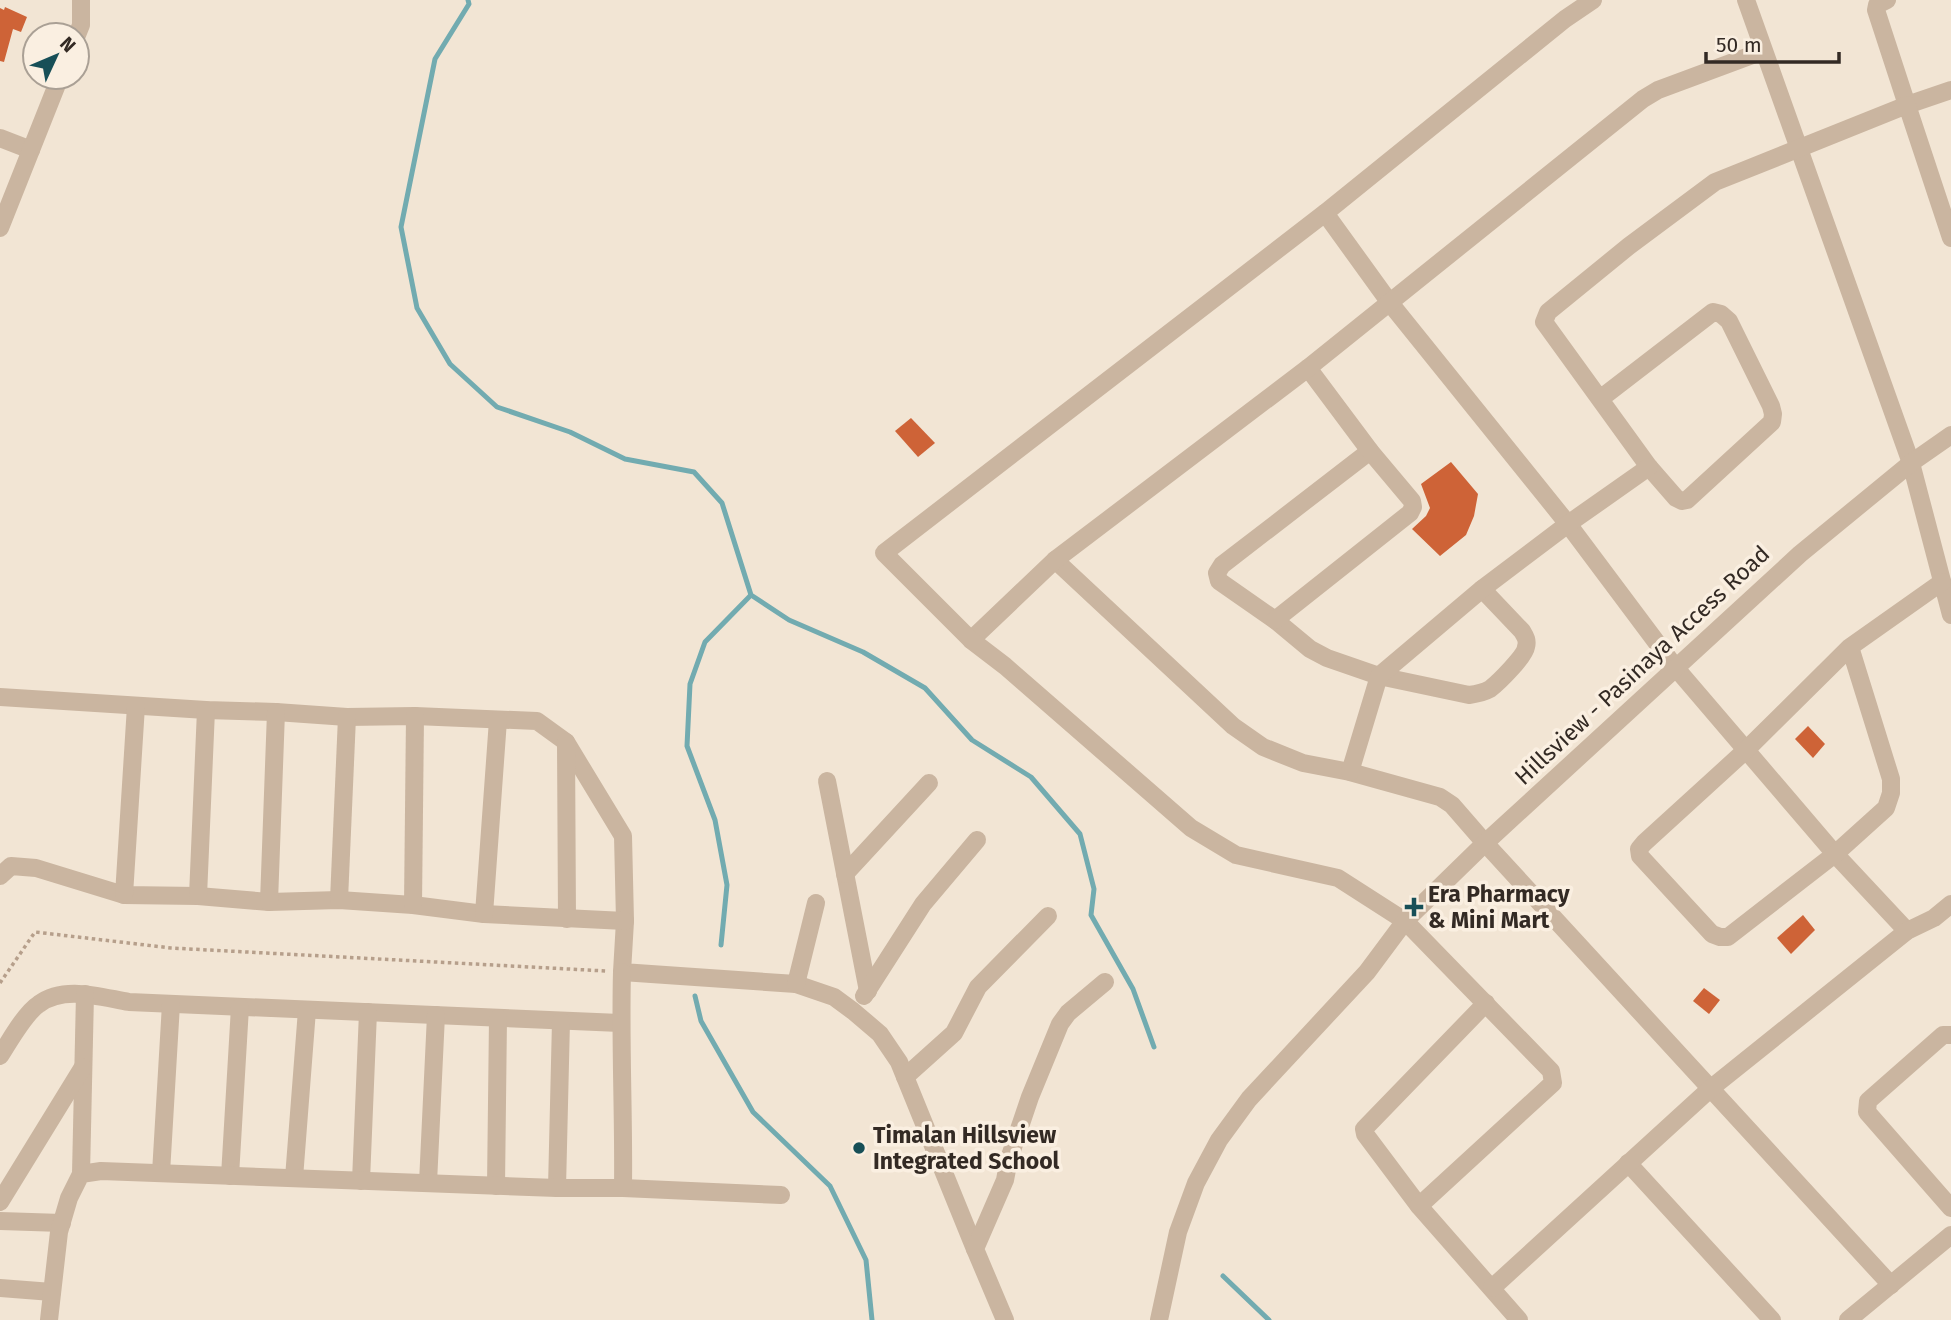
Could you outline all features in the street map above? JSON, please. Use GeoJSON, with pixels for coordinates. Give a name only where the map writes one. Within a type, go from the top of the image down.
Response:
{"type":"FeatureCollection","features":[{"type":"Feature","properties":{"kind":"street"},"geometry":{"type":"LineString","coordinates":[[81,0],[81,21]]}},
{"type":"Feature","properties":{"kind":"street"},"geometry":{"type":"LineString","coordinates":[[1419,1206],[1553,1083],[1551,1071],[1405,921],[1338,878],[1236,855],[1191,828],[1005,666],[971,640],[884,553],[1325,213],[1564,19],[1593,0]]}},
{"type":"Feature","properties":{"kind":"street"},"geometry":{"type":"LineString","coordinates":[[1746,0],[1911,463],[1951,615]]}},
{"type":"Feature","properties":{"kind":"street"},"geometry":{"type":"LineString","coordinates":[[1887,0],[1877,5],[1875,10],[1951,238]]}},
{"type":"Feature","properties":{"kind":"street"},"geometry":{"type":"LineString","coordinates":[[971,640],[1055,561],[1308,368],[1650,93],[1763,51]]}},
{"type":"Feature","properties":{"kind":"street"},"geometry":{"type":"LineString","coordinates":[[1601,399],[1713,312],[1721,314],[1729,321],[1771,406],[1772,422],[1687,499],[1676,498],[1649,467],[1544,323],[1548,312],[1629,246],[1708,187],[1907,105],[1951,90]]}},
{"type":"Feature","properties":{"kind":"street"},"geometry":{"type":"LineString","coordinates":[[0,228],[54,91]]}},
{"type":"Feature","properties":{"kind":"street"},"geometry":{"type":"LineString","coordinates":[[0,138],[31,150]]}},
{"type":"Feature","properties":{"kind":"street"},"geometry":{"type":"LineString","coordinates":[[1325,213],[1390,303],[1568,524],[1675,667],[1835,854],[1907,931]]}},
{"type":"Feature","properties":{"kind":"street"},"geometry":{"type":"LineString","coordinates":[[1275,620],[1410,513],[1413,507],[1412,501],[1370,451],[1308,368]]}},
{"type":"Feature","properties":{"kind":"street","name":"Hillsview - Pasinaya Access Road"},"geometry":{"type":"LineString","coordinates":[[1159,1320],[1178,1232],[1196,1183],[1219,1140],[1249,1099],[1367,972],[1405,921],[1485,843],[1800,554],[1911,463],[1951,435]]}},
{"type":"Feature","properties":{"kind":"street"},"geometry":{"type":"LineString","coordinates":[[1370,451],[1222,565],[1217,573],[1219,581],[1275,620],[1310,649],[1327,658],[1379,677],[1469,695],[1490,689],[1527,649],[1527,639],[1522,631],[1482,590]]}},
{"type":"Feature","properties":{"kind":"street"},"geometry":{"type":"LineString","coordinates":[[1350,772],[1379,677],[1482,590],[1568,524],[1649,467]]}},
{"type":"Feature","properties":{"kind":"street"},"geometry":{"type":"LineString","coordinates":[[1055,561],[1223,716],[1263,747],[1303,763],[1350,772],[1440,797],[1452,805],[1891,1285]]}},
{"type":"Feature","properties":{"kind":"street"},"geometry":{"type":"LineString","coordinates":[[1850,647],[1891,779],[1891,793],[1886,808],[1835,854],[1728,937],[1712,934],[1640,856],[1639,849],[1746,750],[1850,647],[1942,582]]}},
{"type":"Feature","properties":{"kind":"street"},"geometry":{"type":"LineString","coordinates":[[0,697],[347,717],[415,716],[537,721],[566,741],[623,836],[625,921],[620,1023],[624,1188]]}},
{"type":"Feature","properties":{"kind":"street"},"geometry":{"type":"LineString","coordinates":[[124,895],[136,706]]}},
{"type":"Feature","properties":{"kind":"street"},"geometry":{"type":"LineString","coordinates":[[198,895],[206,710]]}},
{"type":"Feature","properties":{"kind":"street"},"geometry":{"type":"LineString","coordinates":[[269,902],[276,712]]}},
{"type":"Feature","properties":{"kind":"street"},"geometry":{"type":"LineString","coordinates":[[412,905],[415,716]]}},
{"type":"Feature","properties":{"kind":"street"},"geometry":{"type":"LineString","coordinates":[[339,900],[347,717]]}},
{"type":"Feature","properties":{"kind":"street"},"geometry":{"type":"LineString","coordinates":[[484,914],[498,720]]}},
{"type":"Feature","properties":{"kind":"street"},"geometry":{"type":"LineString","coordinates":[[566,741],[566,919]]}},
{"type":"Feature","properties":{"kind":"street"},"geometry":{"type":"LineString","coordinates":[[827,781],[868,990]]}},
{"type":"Feature","properties":{"kind":"street"},"geometry":{"type":"LineString","coordinates":[[845,874],[929,783]]}},
{"type":"Feature","properties":{"kind":"street"},"geometry":{"type":"LineString","coordinates":[[853,1011],[923,904],[977,840]]}},
{"type":"Feature","properties":{"kind":"street"},"geometry":{"type":"LineString","coordinates":[[0,876],[11,866],[36,868],[124,895],[198,895],[269,902],[339,900],[484,914],[625,921]]}},
{"type":"Feature","properties":{"kind":"street"},"geometry":{"type":"LineString","coordinates":[[796,984],[816,903]]}},
{"type":"Feature","properties":{"kind":"street"},"geometry":{"type":"LineString","coordinates":[[1492,1288],[1710,1089],[1907,931],[1934,918],[1951,904]]}},
{"type":"Feature","properties":{"kind":"street"},"geometry":{"type":"LineString","coordinates":[[905,1077],[954,1033],[978,986],[1048,916]]}},
{"type":"Feature","properties":{"kind":"street"},"geometry":{"type":"LineString","coordinates":[[622,972],[796,984],[834,997],[874,1028],[900,1062],[1005,1320]]}},
{"type":"Feature","properties":{"kind":"street"},"geometry":{"type":"LineString","coordinates":[[975,1249],[1005,1180],[1009,1159],[1030,1097],[1060,1024],[1068,1013],[1105,982]]}},
{"type":"Feature","properties":{"kind":"street"},"geometry":{"type":"LineString","coordinates":[[0,1056],[37,1004],[56,995],[85,994],[129,1002],[620,1023]]}},
{"type":"Feature","properties":{"kind":"street"},"geometry":{"type":"LineString","coordinates":[[49,1320],[59,1232],[69,1198],[80,1174],[85,994]]}},
{"type":"Feature","properties":{"kind":"street"},"geometry":{"type":"LineString","coordinates":[[1486,1003],[1364,1129],[1419,1206],[1519,1320]]}},
{"type":"Feature","properties":{"kind":"street"},"geometry":{"type":"LineString","coordinates":[[161,1173],[171,1004]]}},
{"type":"Feature","properties":{"kind":"street"},"geometry":{"type":"LineString","coordinates":[[230,1176],[240,1007]]}},
{"type":"Feature","properties":{"kind":"street"},"geometry":{"type":"LineString","coordinates":[[294,1178],[307,1010]]}},
{"type":"Feature","properties":{"kind":"street"},"geometry":{"type":"LineString","coordinates":[[361,1181],[368,1012]]}},
{"type":"Feature","properties":{"kind":"street"},"geometry":{"type":"LineString","coordinates":[[428,1183],[436,1015]]}},
{"type":"Feature","properties":{"kind":"street"},"geometry":{"type":"LineString","coordinates":[[496,1186],[498,1018]]}},
{"type":"Feature","properties":{"kind":"street"},"geometry":{"type":"LineString","coordinates":[[556,1188],[561,1021]]}},
{"type":"Feature","properties":{"kind":"street"},"geometry":{"type":"LineString","coordinates":[[1951,1035],[1943,1035],[1868,1101],[1866,1106],[1867,1112],[1951,1208]]}},
{"type":"Feature","properties":{"kind":"street"},"geometry":{"type":"LineString","coordinates":[[0,1202],[83,1067]]}},
{"type":"Feature","properties":{"kind":"street"},"geometry":{"type":"LineString","coordinates":[[1628,1163],[1772,1320]]}},
{"type":"Feature","properties":{"kind":"street"},"geometry":{"type":"LineString","coordinates":[[80,1174],[101,1171],[781,1195]]}},
{"type":"Feature","properties":{"kind":"street"},"geometry":{"type":"LineString","coordinates":[[0,1220],[62,1223]]}},
{"type":"Feature","properties":{"kind":"street"},"geometry":{"type":"LineString","coordinates":[[1848,1320],[1951,1235]]}},
{"type":"Feature","properties":{"kind":"street"},"geometry":{"type":"LineString","coordinates":[[0,1288],[52,1292]]}},
{"type":"Feature","properties":{"kind":"path"},"geometry":{"type":"LineString","coordinates":[[0,983],[35,932],[171,948],[622,972]]}},
{"type":"Feature","properties":{"kind":"building"},"geometry":{"type":"Polygon","coordinates":[[[5,7],[27,17],[25,21],[21,21],[21,32],[13,29],[4,62],[0,61],[0,8],[4,10],[5,7]]]}},
{"type":"Feature","properties":{"kind":"building"},"geometry":{"type":"Polygon","coordinates":[[[911,418],[935,443],[918,457],[895,431],[911,418]]]}},
{"type":"Feature","properties":{"kind":"building"},"geometry":{"type":"Polygon","coordinates":[[[1451,462],[1478,494],[1474,516],[1466,535],[1440,556],[1412,529],[1426,516],[1430,508],[1421,484],[1451,462]]]}},
{"type":"Feature","properties":{"kind":"building"},"geometry":{"type":"Polygon","coordinates":[[[1808,726],[1825,744],[1813,758],[1795,739],[1808,726]]]}},
{"type":"Feature","properties":{"kind":"building"},"geometry":{"type":"Polygon","coordinates":[[[1803,915],[1815,930],[1791,954],[1777,938],[1803,915]]]}},
{"type":"Feature","properties":{"kind":"building"},"geometry":{"type":"Polygon","coordinates":[[[1704,988],[1720,1000],[1709,1014],[1693,1001],[1704,988]]]}},
{"type":"Feature","properties":{"kind":"waterway"},"geometry":{"type":"LineString","coordinates":[[468,0],[469,4],[435,59],[401,227],[417,308],[450,364],[497,407],[570,432],[625,459],[694,472],[722,503],[751,595],[789,620],[863,652],[925,688],[972,740],[1031,777],[1080,834],[1094,889],[1091,915],[1133,989],[1154,1047]]}},
{"type":"Feature","properties":{"kind":"waterway"},"geometry":{"type":"LineString","coordinates":[[721,945],[727,885],[715,820],[687,746],[690,684],[705,642],[751,595]]}},
{"type":"Feature","properties":{"kind":"waterway"},"geometry":{"type":"LineString","coordinates":[[695,996],[701,1021],[753,1112],[830,1186],[866,1260],[872,1320]]}},
{"type":"Feature","properties":{"kind":"waterway"},"geometry":{"type":"LineString","coordinates":[[1223,1276],[1269,1320]]}},
{"type":"Feature","properties":{"kind":"place","name":"Era Pharmacy & Mini Mart"},"geometry":{"type":"Point","coordinates":[1414,907]}},
{"type":"Feature","properties":{"kind":"place","name":"Timalan Hillsview Integrated School"},"geometry":{"type":"Point","coordinates":[859,1148]}}]}
